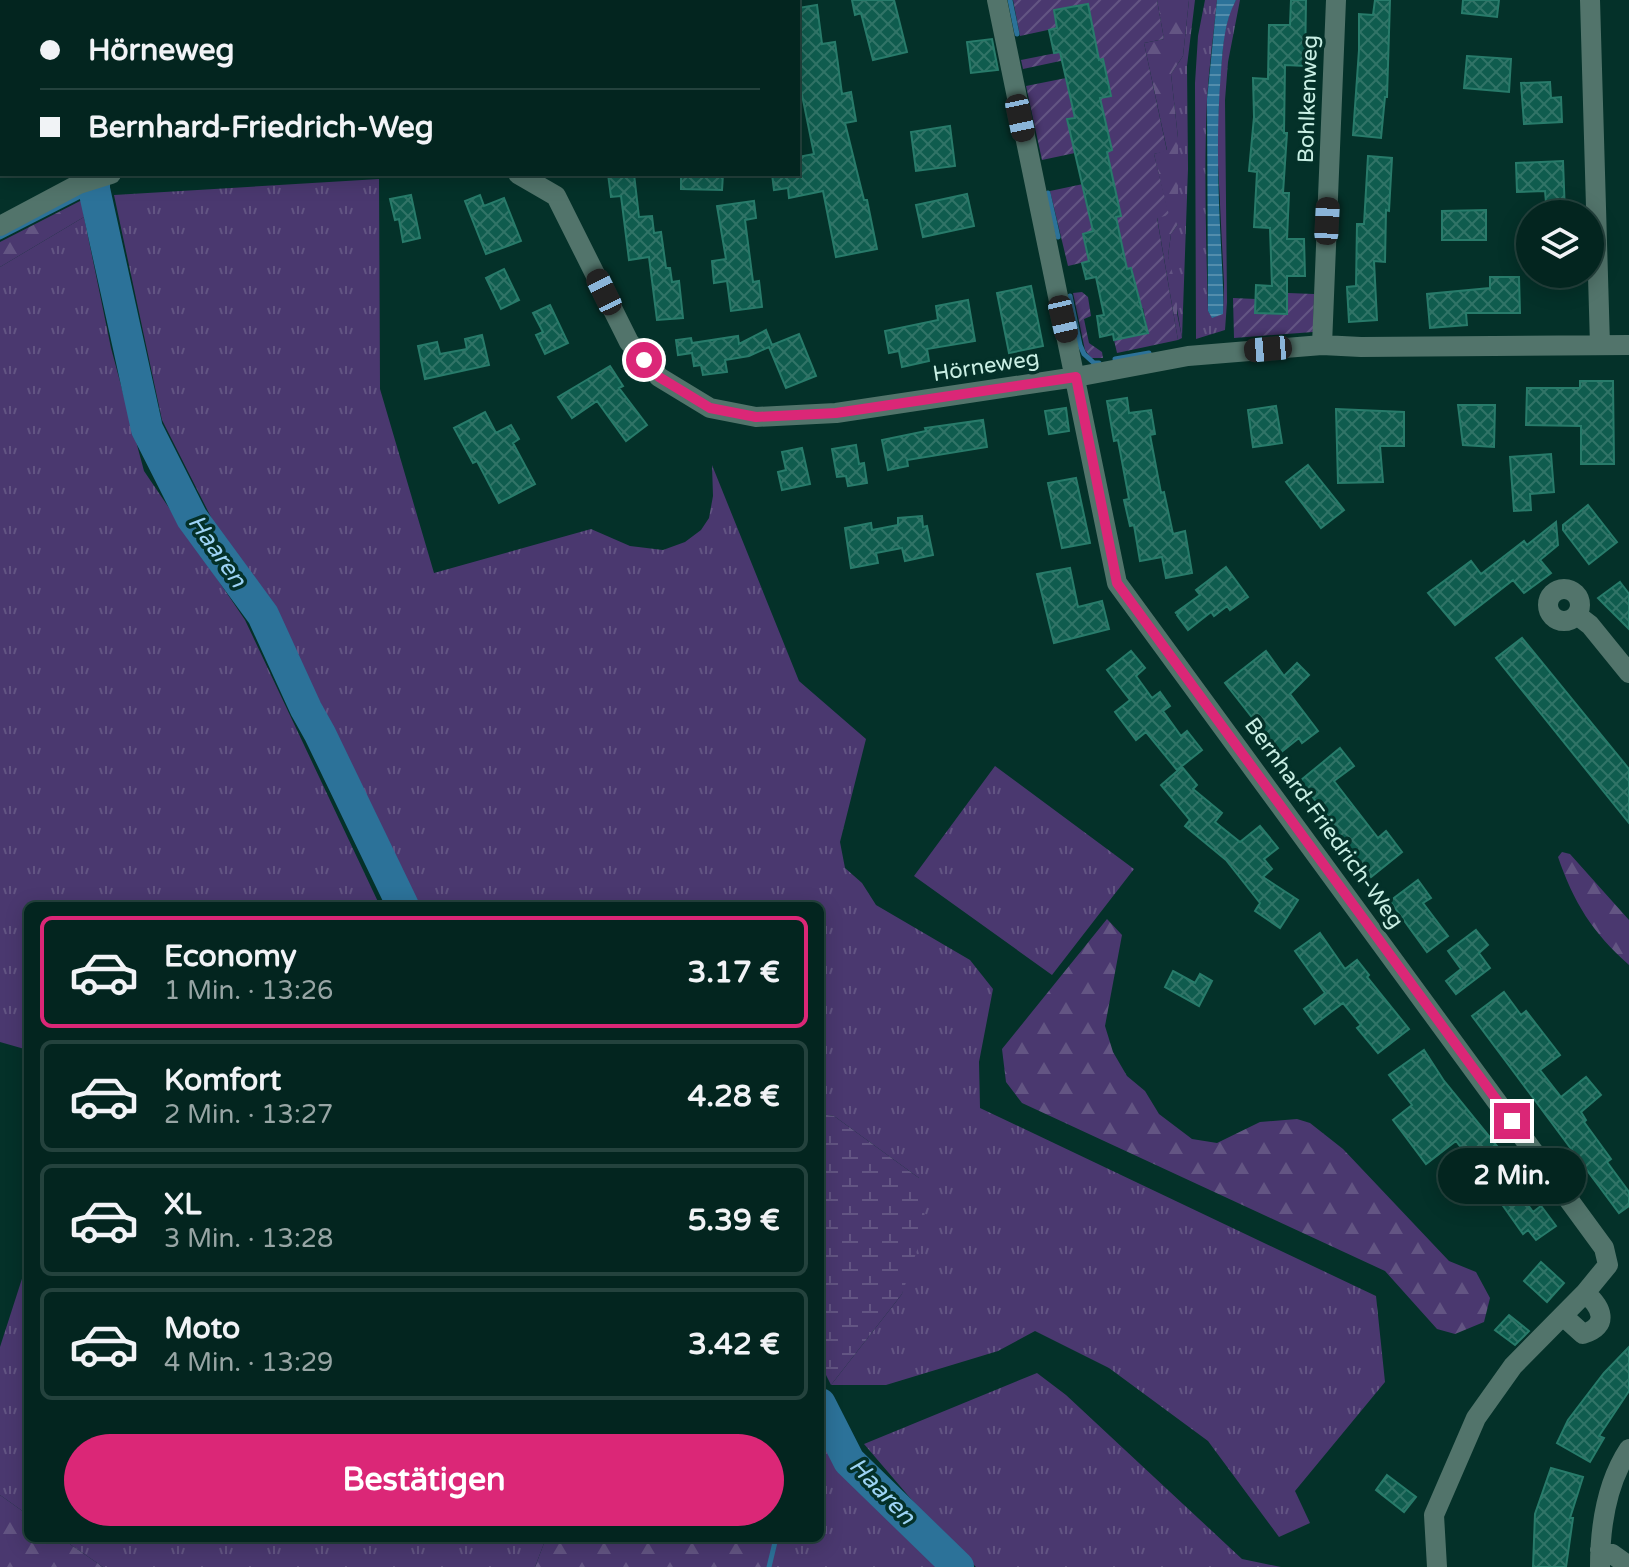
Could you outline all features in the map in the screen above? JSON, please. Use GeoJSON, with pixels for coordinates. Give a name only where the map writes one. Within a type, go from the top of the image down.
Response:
{"type":"FeatureCollection","features":[{"type":"Feature","properties":{"kind":"street","name":"Bernhard-Friedrich-Weg"},"geometry":{"type":"LineString","coordinates":[[997,0],[1117,583],[1604,1248],[1608,1265],[1585,1293]]}},
{"type":"Feature","properties":{"kind":"street","name":"Bohlkenweg"},"geometry":{"type":"LineString","coordinates":[[1322,345],[1336,0]]}},
{"type":"Feature","properties":{"kind":"street"},"geometry":{"type":"LineString","coordinates":[[1590,0],[1600,345]]}},
{"type":"Feature","properties":{"kind":"street"},"geometry":{"type":"LineString","coordinates":[[0,226],[79,184],[104,176]]}},
{"type":"Feature","properties":{"kind":"street","name":"Hörneweg"},"geometry":{"type":"LineString","coordinates":[[521,176],[556,196],[629,342],[659,377],[710,408],[756,417],[836,413],[1076,377],[1188,356],[1322,345],[1629,345]]}},
{"type":"Feature","properties":{"kind":"street"},"geometry":{"type":"LineString","coordinates":[[1577,615],[1590,625],[1629,673]]}},
{"type":"Feature","properties":{"kind":"street"},"geometry":{"type":"LineString","coordinates":[[1437,1567],[1434,1515],[1476,1418],[1513,1366],[1585,1293],[1600,1309],[1601,1315],[1596,1326],[1583,1334],[1563,1316]]}},
{"type":"Feature","properties":{"kind":"street"},"geometry":{"type":"LineString","coordinates":[[1600,1559],[1609,1492],[1629,1449]]}},
{"type":"Feature","properties":{"kind":"street"},"geometry":{"type":"LineString","coordinates":[[1600,1559],[1612,1554],[1629,1566]]}},
{"type":"Feature","properties":{"kind":"green space"},"geometry":{"type":"Polygon","coordinates":[[[1013,0],[1157,0],[1164,39],[1144,43],[1167,151],[1154,154],[1169,215],[1157,218],[1178,340],[1117,353],[1114,340],[1148,333],[1143,308],[1104,315],[1137,296],[1131,269],[1099,276],[1118,226],[1083,234],[1089,261],[1068,266],[1050,191],[1083,184],[1087,156],[1112,150],[1103,112],[1067,119],[1075,153],[1042,160],[1026,86],[1066,78],[1072,105],[1111,95],[1103,59],[1068,66],[1065,60],[1023,69],[1021,60],[1096,45],[1088,4],[1054,10],[1057,28],[1020,36],[1013,0]]]}},
{"type":"Feature","properties":{"kind":"green space"},"geometry":{"type":"Polygon","coordinates":[[[1157,0],[1189,0],[1183,56],[1171,74],[1178,138],[1178,224],[1171,234],[1168,256],[1177,290],[1182,338],[1178,340],[1157,217],[1168,214],[1154,154],[1167,150],[1144,43],[1164,39],[1157,0]]]}},
{"type":"Feature","properties":{"kind":"green space"},"geometry":{"type":"Polygon","coordinates":[[[1189,0],[1195,0],[1187,66],[1188,169],[1182,338],[1168,256],[1171,234],[1178,224],[1178,138],[1171,74],[1183,56],[1189,0]]]}},
{"type":"Feature","properties":{"kind":"green space"},"geometry":{"type":"Polygon","coordinates":[[[1205,0],[1217,0],[1208,87],[1206,152],[1208,311],[1212,317],[1223,314],[1224,284],[1217,144],[1219,91],[1224,35],[1230,11],[1236,0],[1240,0],[1228,62],[1225,100],[1225,330],[1196,339],[1195,83],[1198,36],[1205,0]]]}},
{"type":"Feature","properties":{"kind":"green space"},"geometry":{"type":"Polygon","coordinates":[[[379,179],[380,389],[434,573],[591,529],[630,546],[663,550],[685,542],[701,530],[709,518],[713,496],[712,465],[799,681],[866,739],[840,842],[845,868],[862,883],[876,905],[970,960],[993,989],[979,1062],[980,1108],[1376,1296],[1385,1382],[1295,1491],[1310,1523],[1279,1537],[1208,1441],[1109,1368],[1035,1331],[998,1351],[886,1385],[831,1385],[902,1294],[919,1178],[834,1116],[824,1115],[824,902],[410,902],[278,615],[215,525],[162,420],[114,195],[379,179]]]}},
{"type":"Feature","properties":{"kind":"green space"},"geometry":{"type":"Polygon","coordinates":[[[82,200],[84,217],[0,267],[0,242],[82,200]]]}},
{"type":"Feature","properties":{"kind":"green space"},"geometry":{"type":"Polygon","coordinates":[[[84,217],[111,348],[144,471],[245,620],[378,902],[24,902],[24,1049],[0,1042],[0,267],[84,217]]]}},
{"type":"Feature","properties":{"kind":"green space"},"geometry":{"type":"Polygon","coordinates":[[[1082,292],[1088,297],[1091,316],[1084,319],[1089,343],[1102,352],[1103,358],[1091,358],[1085,350],[1073,293],[1082,292]]]}},
{"type":"Feature","properties":{"kind":"green space"},"geometry":{"type":"Polygon","coordinates":[[[1288,293],[1314,294],[1313,332],[1234,338],[1233,298],[1256,299],[1287,313],[1288,293]]]}},
{"type":"Feature","properties":{"kind":"green space"},"geometry":{"type":"Polygon","coordinates":[[[995,766],[1134,869],[1052,975],[914,876],[995,766]]]}},
{"type":"Feature","properties":{"kind":"green space"},"geometry":{"type":"Polygon","coordinates":[[[1562,852],[1570,854],[1629,920],[1629,965],[1594,928],[1578,903],[1558,857],[1562,852]]]}},
{"type":"Feature","properties":{"kind":"green space"},"geometry":{"type":"Polygon","coordinates":[[[1107,919],[1122,935],[1105,1026],[1113,1052],[1127,1076],[1145,1091],[1159,1114],[1192,1139],[1217,1143],[1260,1122],[1297,1119],[1310,1123],[1343,1149],[1449,1261],[1476,1272],[1490,1298],[1484,1322],[1455,1334],[1437,1329],[1385,1271],[1022,1103],[1006,1082],[1002,1049],[1107,919]]]}},
{"type":"Feature","properties":{"kind":"green space"},"geometry":{"type":"Polygon","coordinates":[[[824,1115],[834,1116],[919,1178],[926,1224],[902,1294],[831,1385],[824,1371],[824,1115]]]}},
{"type":"Feature","properties":{"kind":"green space"},"geometry":{"type":"Polygon","coordinates":[[[24,1272],[24,1512],[0,1495],[0,1347],[24,1272]]]}},
{"type":"Feature","properties":{"kind":"green space"},"geometry":{"type":"Polygon","coordinates":[[[1037,1373],[1066,1395],[1242,1559],[1281,1567],[976,1567],[935,1527],[864,1444],[1037,1373]]]}},
{"type":"Feature","properties":{"kind":"green space"},"geometry":{"type":"Polygon","coordinates":[[[824,1441],[844,1473],[941,1567],[769,1567],[775,1542],[824,1542],[824,1441]]]}},
{"type":"Feature","properties":{"kind":"green space"},"geometry":{"type":"Polygon","coordinates":[[[0,1495],[24,1512],[24,1542],[67,1542],[103,1567],[0,1567],[0,1495]]]}},
{"type":"Feature","properties":{"kind":"green space"},"geometry":{"type":"Polygon","coordinates":[[[67,1542],[544,1542],[535,1567],[103,1567],[67,1542]]]}},
{"type":"Feature","properties":{"kind":"green space"},"geometry":{"type":"Polygon","coordinates":[[[544,1542],[775,1542],[769,1567],[535,1567],[544,1542]]]}},
{"type":"Feature","properties":{"kind":"water"},"geometry":{"type":"Polygon","coordinates":[[[1217,0],[1236,0],[1225,35],[1218,116],[1223,314],[1212,318],[1208,311],[1207,99],[1217,0]]]}},
{"type":"Feature","properties":{"kind":"building"},"geometry":{"type":"Polygon","coordinates":[[[852,0],[894,0],[907,52],[873,60],[861,13],[855,15],[852,0]]]}},
{"type":"Feature","properties":{"kind":"building"},"geometry":{"type":"Polygon","coordinates":[[[1291,0],[1306,0],[1305,66],[1285,65],[1284,133],[1287,133],[1283,193],[1289,193],[1287,239],[1304,239],[1305,276],[1287,276],[1287,314],[1255,313],[1256,285],[1272,286],[1270,228],[1254,227],[1257,172],[1249,171],[1254,117],[1253,78],[1268,79],[1269,25],[1290,25],[1291,0]]]}},
{"type":"Feature","properties":{"kind":"building"},"geometry":{"type":"Polygon","coordinates":[[[1375,0],[1390,0],[1387,97],[1381,138],[1353,135],[1359,14],[1373,15],[1375,0]]]}},
{"type":"Feature","properties":{"kind":"building"},"geometry":{"type":"Polygon","coordinates":[[[1463,0],[1499,0],[1497,17],[1462,13],[1463,0]]]}},
{"type":"Feature","properties":{"kind":"building"},"geometry":{"type":"Polygon","coordinates":[[[1088,4],[1099,60],[1103,59],[1111,96],[1100,98],[1112,150],[1107,152],[1121,216],[1116,217],[1127,269],[1131,268],[1148,333],[1114,340],[1113,334],[1100,337],[1097,316],[1104,315],[1096,277],[1086,279],[1082,263],[1089,261],[1083,234],[1093,231],[1067,119],[1075,118],[1060,52],[1054,53],[1049,30],[1057,28],[1054,10],[1088,4]]]}},
{"type":"Feature","properties":{"kind":"building"},"geometry":{"type":"Polygon","coordinates":[[[817,5],[822,44],[835,42],[842,94],[851,92],[856,121],[845,123],[877,249],[836,257],[823,191],[789,198],[788,188],[774,190],[772,176],[800,176],[800,157],[814,154],[800,85],[800,8],[817,5]]]}},
{"type":"Feature","properties":{"kind":"building"},"geometry":{"type":"Polygon","coordinates":[[[992,39],[998,70],[971,73],[967,42],[992,39]]]}},
{"type":"Feature","properties":{"kind":"building"},"geometry":{"type":"Polygon","coordinates":[[[1467,56],[1511,59],[1509,92],[1464,88],[1467,56]]]}},
{"type":"Feature","properties":{"kind":"building"},"geometry":{"type":"Polygon","coordinates":[[[1550,82],[1551,98],[1561,97],[1562,122],[1524,124],[1521,83],[1550,82]]]}},
{"type":"Feature","properties":{"kind":"building"},"geometry":{"type":"Polygon","coordinates":[[[950,126],[955,166],[916,171],[911,132],[950,126]]]}},
{"type":"Feature","properties":{"kind":"building"},"geometry":{"type":"Polygon","coordinates":[[[1368,156],[1392,158],[1389,211],[1386,210],[1385,262],[1374,261],[1377,320],[1349,322],[1347,287],[1356,286],[1357,224],[1364,224],[1368,156]]]}},
{"type":"Feature","properties":{"kind":"building"},"geometry":{"type":"Polygon","coordinates":[[[1563,161],[1564,200],[1546,200],[1545,191],[1517,192],[1516,163],[1563,161]]]}},
{"type":"Feature","properties":{"kind":"building"},"geometry":{"type":"Polygon","coordinates":[[[608,176],[634,176],[639,217],[652,216],[654,233],[661,232],[666,268],[670,268],[672,282],[679,281],[683,318],[657,320],[649,257],[629,260],[621,196],[611,197],[608,176]]]}},
{"type":"Feature","properties":{"kind":"building"},"geometry":{"type":"Polygon","coordinates":[[[681,176],[723,176],[722,190],[681,189],[681,176]]]}},
{"type":"Feature","properties":{"kind":"building"},"geometry":{"type":"Polygon","coordinates":[[[967,194],[974,226],[923,237],[916,205],[967,194]]]}},
{"type":"Feature","properties":{"kind":"building"},"geometry":{"type":"Polygon","coordinates":[[[411,195],[420,238],[403,242],[399,219],[395,220],[390,199],[411,195]]]}},
{"type":"Feature","properties":{"kind":"building"},"geometry":{"type":"Polygon","coordinates":[[[480,195],[484,206],[504,198],[521,241],[486,254],[465,201],[480,195]]]}},
{"type":"Feature","properties":{"kind":"building"},"geometry":{"type":"Polygon","coordinates":[[[754,201],[756,218],[745,220],[753,282],[759,281],[762,307],[731,311],[727,281],[714,283],[712,261],[726,259],[717,206],[754,201]]]}},
{"type":"Feature","properties":{"kind":"building"},"geometry":{"type":"Polygon","coordinates":[[[1486,210],[1486,240],[1442,240],[1442,211],[1486,210]]]}},
{"type":"Feature","properties":{"kind":"building"},"geometry":{"type":"Polygon","coordinates":[[[504,269],[519,300],[501,309],[486,278],[504,269]]]}},
{"type":"Feature","properties":{"kind":"building"},"geometry":{"type":"Polygon","coordinates":[[[1490,277],[1516,277],[1520,313],[1466,313],[1467,325],[1430,328],[1427,294],[1490,288],[1490,277]]]}},
{"type":"Feature","properties":{"kind":"building"},"geometry":{"type":"Polygon","coordinates":[[[1031,286],[1043,346],[1009,353],[997,293],[1031,286]]]}},
{"type":"Feature","properties":{"kind":"building"},"geometry":{"type":"Polygon","coordinates":[[[968,300],[975,341],[927,349],[929,361],[902,367],[899,351],[889,353],[885,331],[938,320],[936,306],[968,300]]]}},
{"type":"Feature","properties":{"kind":"building"},"geometry":{"type":"Polygon","coordinates":[[[550,305],[568,343],[545,354],[536,335],[543,332],[533,313],[550,305]]]}},
{"type":"Feature","properties":{"kind":"building"},"geometry":{"type":"Polygon","coordinates":[[[766,330],[772,345],[799,334],[816,376],[786,388],[769,347],[749,356],[725,360],[727,372],[703,375],[701,365],[694,366],[692,353],[678,355],[676,340],[691,338],[692,343],[738,336],[739,344],[766,330]]]}},
{"type":"Feature","properties":{"kind":"building"},"geometry":{"type":"Polygon","coordinates":[[[482,335],[489,365],[425,379],[418,346],[437,342],[440,354],[467,349],[465,339],[482,335]]]}},
{"type":"Feature","properties":{"kind":"building"},"geometry":{"type":"Polygon","coordinates":[[[610,366],[623,386],[619,388],[647,425],[626,441],[597,401],[572,418],[558,397],[610,366]]]}},
{"type":"Feature","properties":{"kind":"building"},"geometry":{"type":"Polygon","coordinates":[[[1580,381],[1613,381],[1614,464],[1581,464],[1581,426],[1526,425],[1527,388],[1580,388],[1580,381]]]}},
{"type":"Feature","properties":{"kind":"building"},"geometry":{"type":"Polygon","coordinates":[[[1127,398],[1129,413],[1151,410],[1155,434],[1150,435],[1161,493],[1164,492],[1173,534],[1185,531],[1192,573],[1166,578],[1162,557],[1140,561],[1134,525],[1130,526],[1124,500],[1129,499],[1107,401],[1127,398]]]}},
{"type":"Feature","properties":{"kind":"building"},"geometry":{"type":"Polygon","coordinates":[[[1458,405],[1495,405],[1494,447],[1463,445],[1458,405]]]}},
{"type":"Feature","properties":{"kind":"building"},"geometry":{"type":"Polygon","coordinates":[[[1276,406],[1282,443],[1253,447],[1248,410],[1276,406]]]}},
{"type":"Feature","properties":{"kind":"building"},"geometry":{"type":"Polygon","coordinates":[[[1066,408],[1069,431],[1049,434],[1045,411],[1066,408]]]}},
{"type":"Feature","properties":{"kind":"building"},"geometry":{"type":"Polygon","coordinates":[[[1336,409],[1404,412],[1404,446],[1380,446],[1383,482],[1338,483],[1336,409]]]}},
{"type":"Feature","properties":{"kind":"building"},"geometry":{"type":"Polygon","coordinates":[[[485,412],[496,433],[511,425],[519,439],[513,443],[535,484],[499,503],[477,461],[473,463],[454,428],[485,412]]]}},
{"type":"Feature","properties":{"kind":"building"},"geometry":{"type":"Polygon","coordinates":[[[983,420],[987,447],[907,460],[908,466],[888,470],[882,440],[926,431],[925,428],[983,420]]]}},
{"type":"Feature","properties":{"kind":"building"},"geometry":{"type":"Polygon","coordinates":[[[856,445],[859,464],[864,463],[867,483],[848,486],[846,476],[837,477],[832,449],[856,445]]]}},
{"type":"Feature","properties":{"kind":"building"},"geometry":{"type":"Polygon","coordinates":[[[802,448],[810,484],[782,490],[778,472],[786,470],[782,452],[802,448]]]}},
{"type":"Feature","properties":{"kind":"building"},"geometry":{"type":"Polygon","coordinates":[[[1551,454],[1554,492],[1530,494],[1531,510],[1514,511],[1510,457],[1551,454]]]}},
{"type":"Feature","properties":{"kind":"building"},"geometry":{"type":"Polygon","coordinates":[[[1308,465],[1344,510],[1321,528],[1286,482],[1308,465]]]}},
{"type":"Feature","properties":{"kind":"building"},"geometry":{"type":"Polygon","coordinates":[[[1076,478],[1090,543],[1062,548],[1048,483],[1076,478]]]}},
{"type":"Feature","properties":{"kind":"building"},"geometry":{"type":"Polygon","coordinates":[[[1588,505],[1617,542],[1589,564],[1563,530],[1563,525],[1588,505]]]}},
{"type":"Feature","properties":{"kind":"building"},"geometry":{"type":"Polygon","coordinates":[[[922,516],[933,555],[905,561],[902,548],[876,553],[878,563],[851,568],[845,528],[871,523],[872,530],[898,525],[898,518],[922,516]]]}},
{"type":"Feature","properties":{"kind":"building"},"geometry":{"type":"Polygon","coordinates":[[[1556,522],[1558,545],[1540,560],[1551,573],[1524,593],[1513,580],[1455,625],[1428,593],[1471,561],[1481,574],[1524,541],[1527,545],[1556,522]]]}},
{"type":"Feature","properties":{"kind":"building"},"geometry":{"type":"Polygon","coordinates":[[[1226,567],[1248,597],[1230,610],[1227,606],[1214,616],[1211,612],[1188,630],[1177,615],[1181,611],[1175,613],[1200,595],[1196,590],[1226,567]]]}},
{"type":"Feature","properties":{"kind":"building"},"geometry":{"type":"Polygon","coordinates":[[[1070,568],[1078,607],[1102,601],[1109,629],[1054,643],[1037,574],[1070,568]]]}},
{"type":"Feature","properties":{"kind":"building"},"geometry":{"type":"Polygon","coordinates":[[[1620,582],[1629,594],[1629,629],[1598,598],[1620,582]]]}},
{"type":"Feature","properties":{"kind":"building"},"geometry":{"type":"Polygon","coordinates":[[[1522,638],[1629,769],[1629,823],[1496,658],[1522,638]]]}},
{"type":"Feature","properties":{"kind":"building"},"geometry":{"type":"Polygon","coordinates":[[[1131,651],[1145,668],[1136,676],[1152,698],[1160,692],[1170,706],[1163,711],[1181,736],[1187,731],[1202,750],[1177,770],[1146,732],[1136,740],[1115,712],[1130,700],[1107,670],[1131,651]]]}},
{"type":"Feature","properties":{"kind":"building"},"geometry":{"type":"Polygon","coordinates":[[[1266,651],[1284,676],[1297,663],[1309,675],[1290,694],[1318,731],[1302,743],[1299,738],[1280,753],[1225,683],[1266,651]]]}},
{"type":"Feature","properties":{"kind":"building"},"geometry":{"type":"Polygon","coordinates":[[[1340,748],[1354,766],[1334,781],[1378,838],[1386,831],[1402,852],[1371,877],[1300,781],[1340,748]]]}},
{"type":"Feature","properties":{"kind":"building"},"geometry":{"type":"Polygon","coordinates":[[[1182,767],[1197,785],[1193,789],[1222,813],[1215,822],[1240,842],[1260,826],[1278,848],[1264,859],[1272,869],[1263,877],[1298,900],[1280,928],[1255,911],[1260,903],[1226,860],[1185,826],[1190,820],[1161,785],[1182,767]]]}},
{"type":"Feature","properties":{"kind":"building"},"geometry":{"type":"Polygon","coordinates":[[[1418,880],[1431,898],[1423,903],[1448,936],[1427,952],[1390,901],[1418,880]]]}},
{"type":"Feature","properties":{"kind":"building"},"geometry":{"type":"Polygon","coordinates":[[[1476,930],[1488,945],[1479,953],[1490,968],[1456,994],[1446,981],[1461,969],[1448,951],[1476,930]]]}},
{"type":"Feature","properties":{"kind":"building"},"geometry":{"type":"Polygon","coordinates":[[[1320,933],[1345,969],[1357,960],[1409,1029],[1378,1053],[1357,1028],[1361,1025],[1343,1003],[1315,1024],[1304,1009],[1325,993],[1295,951],[1320,933]]]}},
{"type":"Feature","properties":{"kind":"building"},"geometry":{"type":"Polygon","coordinates":[[[1173,971],[1195,983],[1200,974],[1212,981],[1199,1006],[1165,987],[1173,971]]]}},
{"type":"Feature","properties":{"kind":"building"},"geometry":{"type":"Polygon","coordinates":[[[1504,992],[1521,1015],[1526,1011],[1560,1055],[1540,1070],[1561,1097],[1586,1077],[1601,1095],[1581,1112],[1586,1120],[1584,1122],[1611,1159],[1607,1162],[1629,1192],[1629,1206],[1619,1213],[1472,1016],[1504,992]]]}},
{"type":"Feature","properties":{"kind":"building"},"geometry":{"type":"Polygon","coordinates":[[[1424,1050],[1444,1081],[1501,1151],[1494,1157],[1533,1212],[1541,1206],[1556,1226],[1536,1240],[1528,1230],[1523,1234],[1496,1196],[1492,1198],[1476,1175],[1479,1171],[1456,1141],[1426,1164],[1393,1120],[1412,1105],[1389,1075],[1424,1050]]]}},
{"type":"Feature","properties":{"kind":"building"},"geometry":{"type":"Polygon","coordinates":[[[1541,1262],[1564,1283],[1547,1302],[1524,1281],[1541,1262]]]}},
{"type":"Feature","properties":{"kind":"building"},"geometry":{"type":"Polygon","coordinates":[[[1509,1315],[1529,1331],[1515,1345],[1495,1330],[1509,1315]]]}},
{"type":"Feature","properties":{"kind":"building"},"geometry":{"type":"Polygon","coordinates":[[[1629,1347],[1629,1391],[1599,1436],[1604,1438],[1590,1462],[1557,1443],[1568,1420],[1604,1373],[1629,1347]]]}},
{"type":"Feature","properties":{"kind":"building"},"geometry":{"type":"Polygon","coordinates":[[[1551,1468],[1583,1477],[1570,1518],[1573,1518],[1566,1567],[1533,1567],[1535,1514],[1551,1468]]]}},
{"type":"Feature","properties":{"kind":"building"},"geometry":{"type":"Polygon","coordinates":[[[1387,1475],[1416,1497],[1404,1512],[1376,1490],[1387,1475]]]}},
{"type":"Feature","properties":{"kind":"waterway"},"geometry":{"type":"LineString","coordinates":[[1010,0],[1017,34]]}},
{"type":"Feature","properties":{"kind":"waterway","name":"Haaren"},"geometry":{"type":"LineString","coordinates":[[94,176],[94,189],[147,429],[192,518],[263,615],[401,902]]}},
{"type":"Feature","properties":{"kind":"waterway"},"geometry":{"type":"LineString","coordinates":[[0,237],[92,190]]}},
{"type":"Feature","properties":{"kind":"waterway"},"geometry":{"type":"LineString","coordinates":[[1048,193],[1058,237]]}},
{"type":"Feature","properties":{"kind":"waterway"},"geometry":{"type":"LineString","coordinates":[[1070,296],[1080,345],[1084,354],[1094,363],[1099,363]]}},
{"type":"Feature","properties":{"kind":"waterway"},"geometry":{"type":"LineString","coordinates":[[1115,359],[1149,353]]}},
{"type":"Feature","properties":{"kind":"waterway","name":"Haaren"},"geometry":{"type":"LineString","coordinates":[[824,1412],[849,1461],[958,1567]]}},
{"type":"Feature","properties":{"kind":"waterway"},"geometry":{"type":"LineString","coordinates":[[769,1567],[775,1542]]}},
{"type":"Feature","properties":{"kind":"route"},"geometry":{"type":"LineString","coordinates":[[644,360],[659,377],[710,408],[756,417],[836,413],[1076,377],[1117,583],[1512,1121]]}}]}
